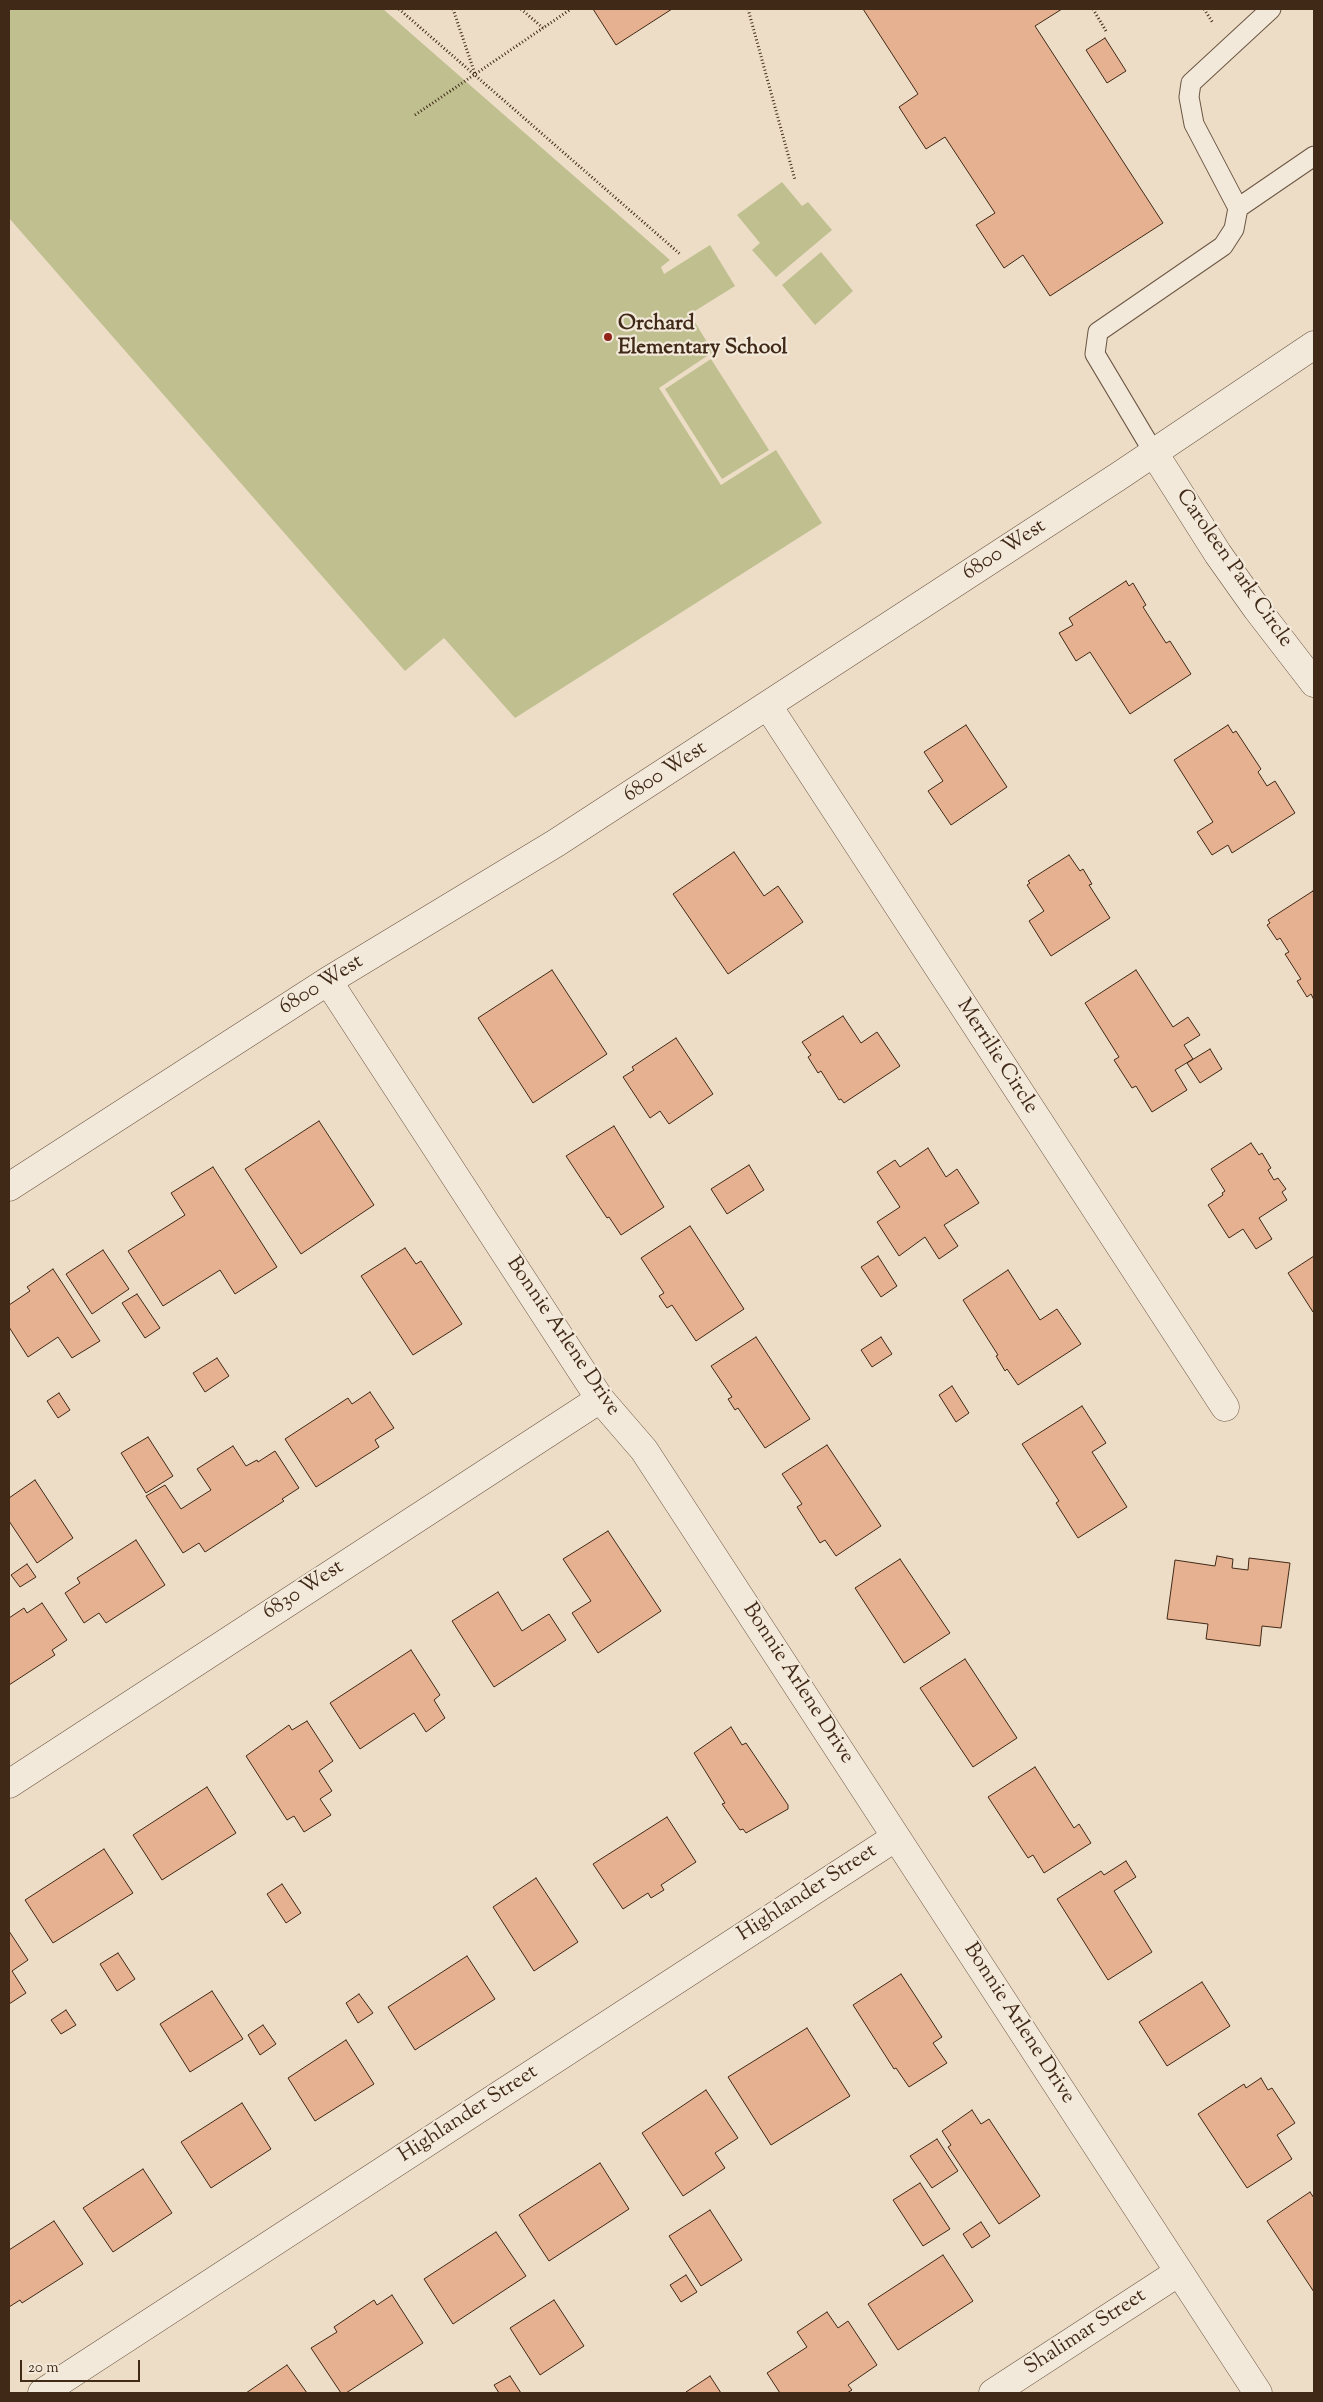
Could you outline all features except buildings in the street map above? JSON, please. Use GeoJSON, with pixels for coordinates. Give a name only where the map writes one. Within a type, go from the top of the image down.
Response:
{"type":"FeatureCollection","features":[{"type":"Feature","properties":{"kind":"street","name":"6800 West"},"geometry":{"type":"LineString","coordinates":[[9,1187],[328,981],[556,844],[1154,453],[1314,345]]}},
{"type":"Feature","properties":{"kind":"street","name":"Caroleen Park Circle"},"geometry":{"type":"LineString","coordinates":[[1154,453],[1218,554],[1257,609],[1314,683]]}},
{"type":"Feature","properties":{"kind":"street","name":"Merrilie Circle"},"geometry":{"type":"LineString","coordinates":[[768,706],[1225,1407]]}},
{"type":"Feature","properties":{"kind":"street","name":"Bonnie Arlene Drive"},"geometry":{"type":"LineString","coordinates":[[328,981],[600,1399],[644,1450],[1258,2393]]}},
{"type":"Feature","properties":{"kind":"street","name":"6830 West"},"geometry":{"type":"LineString","coordinates":[[9,1784],[600,1399]]}},
{"type":"Feature","properties":{"kind":"street","name":"Highlander Street"},"geometry":{"type":"LineString","coordinates":[[42,2393],[896,1837]]}},
{"type":"Feature","properties":{"kind":"street","name":"Shalimar Street"},"geometry":{"type":"LineString","coordinates":[[993,2393],[1179,2272]]}},
{"type":"Feature","properties":{"kind":"lane"},"geometry":{"type":"LineString","coordinates":[[1154,453],[1095,354],[1098,332],[1223,246],[1234,230],[1238,208],[1194,124],[1189,97],[1191,82],[1271,9]]}},
{"type":"Feature","properties":{"kind":"lane"},"geometry":{"type":"LineString","coordinates":[[1238,208],[1314,156]]}},
{"type":"Feature","properties":{"kind":"path"},"geometry":{"type":"LineString","coordinates":[[399,9],[680,254]]}},
{"type":"Feature","properties":{"kind":"path"},"geometry":{"type":"LineString","coordinates":[[453,9],[475,75]]}},
{"type":"Feature","properties":{"kind":"path"},"geometry":{"type":"LineString","coordinates":[[521,9],[543,28]]}},
{"type":"Feature","properties":{"kind":"path"},"geometry":{"type":"LineString","coordinates":[[415,116],[571,9]]}},
{"type":"Feature","properties":{"kind":"path"},"geometry":{"type":"LineString","coordinates":[[748,9],[795,180]]}},
{"type":"Feature","properties":{"kind":"path"},"geometry":{"type":"LineString","coordinates":[[1092,9],[1106,32]]}},
{"type":"Feature","properties":{"kind":"green space"},"geometry":{"type":"Polygon","coordinates":[[[9,9],[383,9],[670,260],[661,267],[664,274],[710,245],[735,286],[690,314],[713,352],[659,388],[721,485],[776,450],[822,523],[515,718],[444,638],[405,671],[9,218],[9,9]]]}},
{"type":"Feature","properties":{"kind":"green space"},"geometry":{"type":"Polygon","coordinates":[[[782,182],[802,206],[808,202],[832,230],[776,277],[752,250],[760,243],[737,215],[782,182]]]}},
{"type":"Feature","properties":{"kind":"green space"},"geometry":{"type":"Polygon","coordinates":[[[821,252],[853,291],[815,325],[782,285],[821,252]]]}},
{"type":"Feature","properties":{"kind":"green space"},"geometry":{"type":"Polygon","coordinates":[[[711,359],[769,450],[722,479],[665,389],[711,359]]]}},
{"type":"Feature","properties":{"kind":"place","name":"Orchard Elementary School"},"geometry":{"type":"Point","coordinates":[608,337]}}]}
